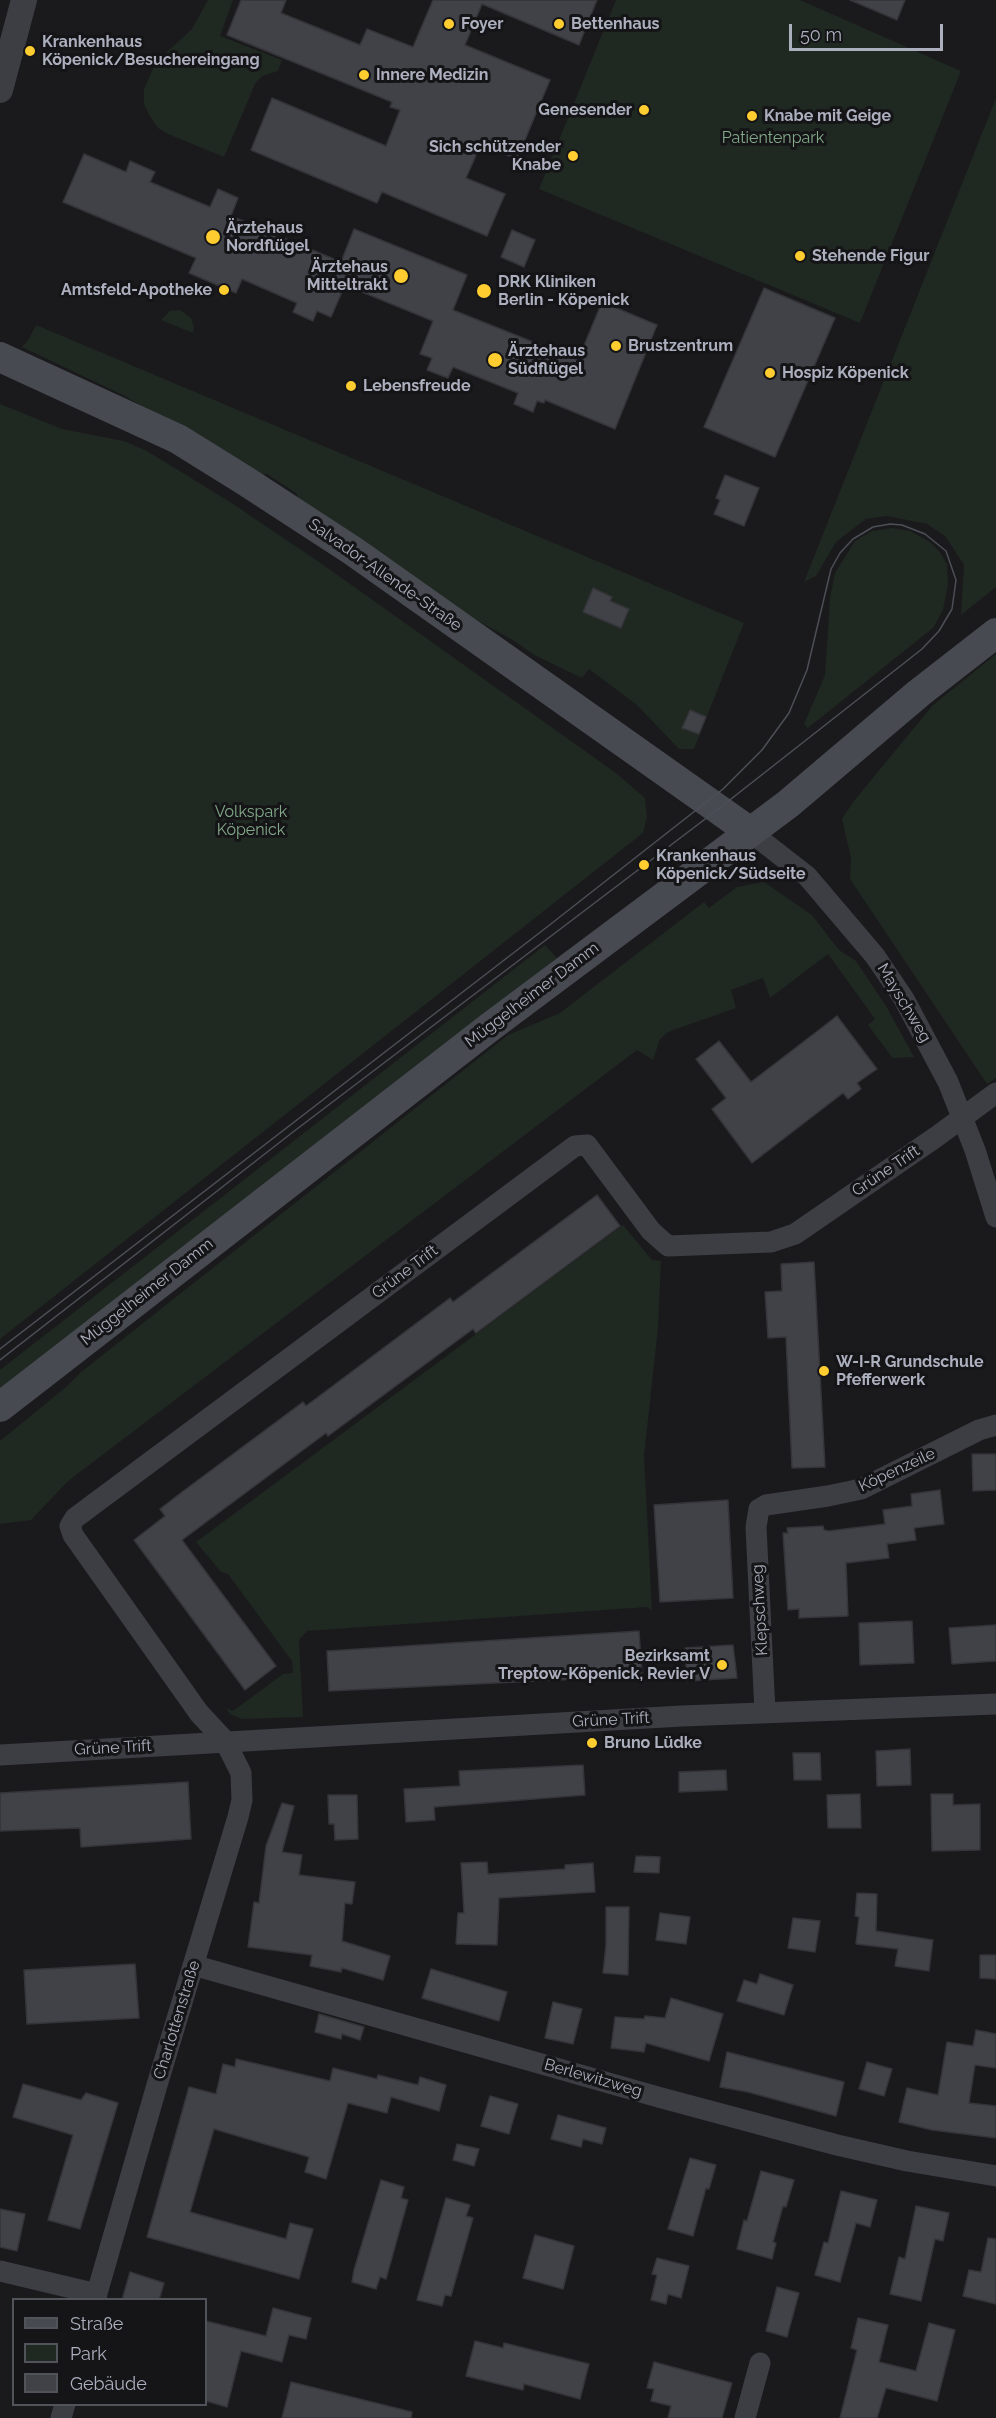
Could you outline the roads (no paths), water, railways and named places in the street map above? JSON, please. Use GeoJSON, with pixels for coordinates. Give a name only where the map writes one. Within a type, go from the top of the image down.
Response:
{"type":"FeatureCollection","features":[{"type":"Feature","properties":{"kind":"main road","name":"Salvador-Allende-Straße"},"geometry":{"type":"LineString","coordinates":[[0,357],[178,439],[244,480],[353,551],[749,831]]}},
{"type":"Feature","properties":{"kind":"main road","name":"Müggelheimer Damm"},"geometry":{"type":"LineString","coordinates":[[0,1407],[480,1034],[794,798],[996,633]]}},
{"type":"Feature","properties":{"kind":"main road","name":"Müggelheimer Damm"},"geometry":{"type":"LineString","coordinates":[[0,1426],[39,1396],[66,1356]]}},
{"type":"Feature","properties":{"kind":"street"},"geometry":{"type":"LineString","coordinates":[[0,90],[24,0]]}},
{"type":"Feature","properties":{"kind":"street","name":"Mayschweg"},"geometry":{"type":"LineString","coordinates":[[749,831],[802,870],[875,956],[930,1045],[963,1118],[996,1217]]}},
{"type":"Feature","properties":{"kind":"street"},"geometry":{"type":"LineString","coordinates":[[963,1118],[996,1093]]}},
{"type":"Feature","properties":{"kind":"street","name":"Grüne Trift"},"geometry":{"type":"LineString","coordinates":[[225,1741],[199,1713],[73,1535],[70,1526],[83,1511],[575,1146],[587,1145],[651,1231],[668,1246],[753,1244],[771,1242],[795,1234],[963,1118]]}},
{"type":"Feature","properties":{"kind":"street","name":"Köpenzeile"},"geometry":{"type":"LineString","coordinates":[[759,1509],[766,1505],[861,1489],[979,1430],[996,1425]]}},
{"type":"Feature","properties":{"kind":"street","name":"Klepschweg"},"geometry":{"type":"LineString","coordinates":[[759,1509],[756,1527],[765,1712]]}},
{"type":"Feature","properties":{"kind":"street","name":"Grüne Trift"},"geometry":{"type":"LineString","coordinates":[[0,1755],[765,1712],[996,1704]]}},
{"type":"Feature","properties":{"kind":"street","name":"Charlottenstraße"},"geometry":{"type":"LineString","coordinates":[[96,2297],[242,1800],[241,1773],[225,1741]]}},
{"type":"Feature","properties":{"kind":"street","name":"Berlewitzweg"},"geometry":{"type":"LineString","coordinates":[[193,1965],[766,2126],[907,2161],[996,2176]]}},
{"type":"Feature","properties":{"kind":"street"},"geometry":{"type":"LineString","coordinates":[[0,2271],[96,2297]]}},
{"type":"Feature","properties":{"kind":"street"},"geometry":{"type":"LineString","coordinates":[[745,2418],[760,2363]]}},
{"type":"Feature","properties":{"kind":"tram line"},"geometry":{"type":"LineString","coordinates":[[0,1349],[723,789],[762,750],[789,713],[807,670],[831,569],[840,553],[853,539],[873,527],[890,524],[902,525],[925,534],[946,551],[956,580],[952,609],[939,631],[922,649],[717,810],[293,1132],[0,1360]]}},
{"type":"Feature","properties":{"kind":"place","name":"Foyer"},"geometry":{"type":"Point","coordinates":[449,24]}},
{"type":"Feature","properties":{"kind":"place","name":"Bettenhaus"},"geometry":{"type":"Point","coordinates":[559,24]}},
{"type":"Feature","properties":{"kind":"place","name":"Krankenhaus Köpenick/Besuchereingang"},"geometry":{"type":"Point","coordinates":[30,51]}},
{"type":"Feature","properties":{"kind":"place","name":"Innere Medizin"},"geometry":{"type":"Point","coordinates":[364,75]}},
{"type":"Feature","properties":{"kind":"place","name":"Genesender"},"geometry":{"type":"Point","coordinates":[644,110]}},
{"type":"Feature","properties":{"kind":"place","name":"Knabe mit Geige"},"geometry":{"type":"Point","coordinates":[752,116]}},
{"type":"Feature","properties":{"kind":"place","name":"Sich schützender Knabe"},"geometry":{"type":"Point","coordinates":[573,156]}},
{"type":"Feature","properties":{"kind":"place","name":"Ärztehaus Nordflügel"},"geometry":{"type":"Point","coordinates":[213,237]}},
{"type":"Feature","properties":{"kind":"place","name":"Stehende Figur"},"geometry":{"type":"Point","coordinates":[800,256]}},
{"type":"Feature","properties":{"kind":"place","name":"Ärztehaus Mitteltrakt"},"geometry":{"type":"Point","coordinates":[401,276]}},
{"type":"Feature","properties":{"kind":"place","name":"Amtsfeld-Apotheke"},"geometry":{"type":"Point","coordinates":[224,290]}},
{"type":"Feature","properties":{"kind":"place","name":"DRK Kliniken Berlin - Köpenick"},"geometry":{"type":"Point","coordinates":[484,291]}},
{"type":"Feature","properties":{"kind":"place","name":"Brustzentrum"},"geometry":{"type":"Point","coordinates":[616,346]}},
{"type":"Feature","properties":{"kind":"place","name":"Ärztehaus Südflügel"},"geometry":{"type":"Point","coordinates":[495,360]}},
{"type":"Feature","properties":{"kind":"place","name":"Hospiz Köpenick"},"geometry":{"type":"Point","coordinates":[770,373]}},
{"type":"Feature","properties":{"kind":"place","name":"Lebensfreude"},"geometry":{"type":"Point","coordinates":[351,386]}},
{"type":"Feature","properties":{"kind":"place","name":"Krankenhaus Köpenick/Südseite"},"geometry":{"type":"Point","coordinates":[644,865]}},
{"type":"Feature","properties":{"kind":"place","name":"W-I-R Grundschule Pfefferwerk"},"geometry":{"type":"Point","coordinates":[824,1371]}},
{"type":"Feature","properties":{"kind":"place","name":"Bezirksamt Treptow-Köpenick, Revier V"},"geometry":{"type":"Point","coordinates":[722,1665]}},
{"type":"Feature","properties":{"kind":"place","name":"Bruno Lüdke"},"geometry":{"type":"Point","coordinates":[592,1743]}},
{"type":"Feature","properties":{"kind":"park label","name":"Patientenpark"},"geometry":{"type":"Point","coordinates":[773,138]}},
{"type":"Feature","properties":{"kind":"park label","name":"Volkspark Köpenick"},"geometry":{"type":"Point","coordinates":[251,821]}}]}
